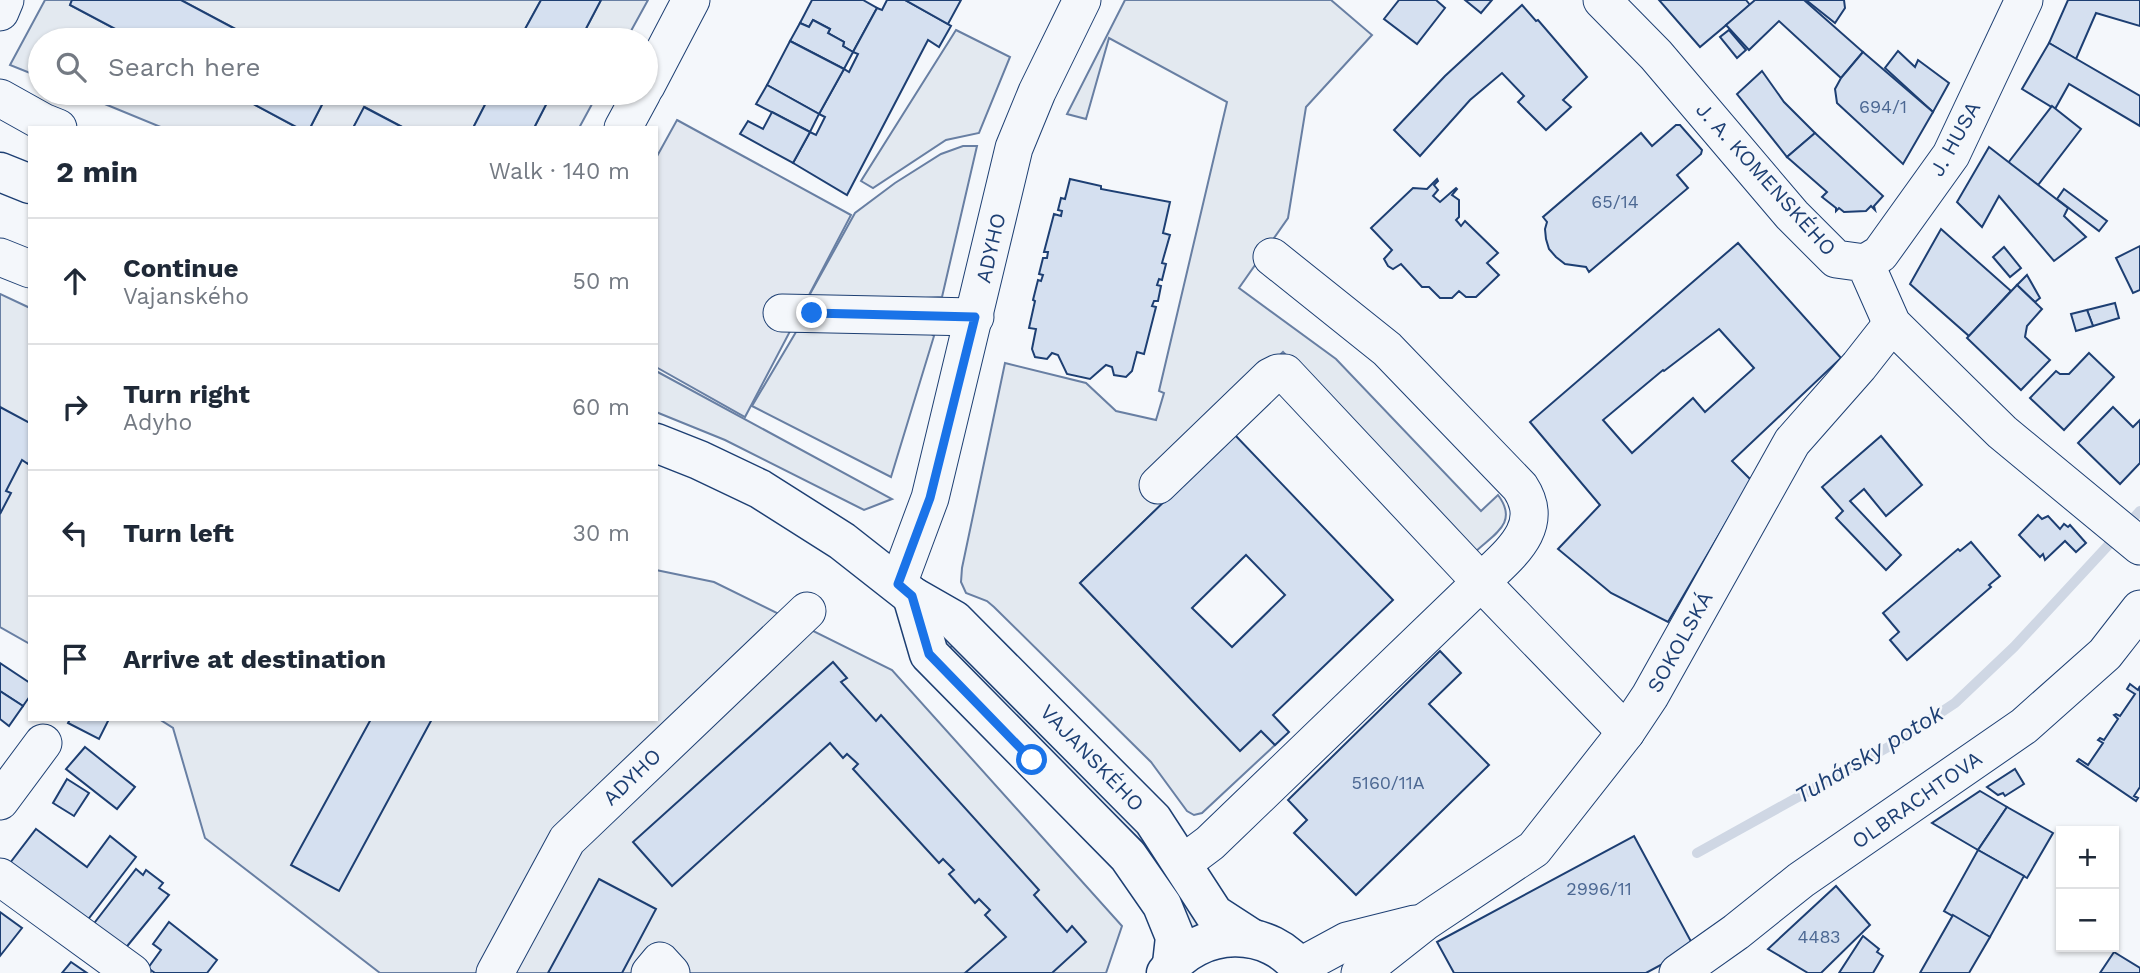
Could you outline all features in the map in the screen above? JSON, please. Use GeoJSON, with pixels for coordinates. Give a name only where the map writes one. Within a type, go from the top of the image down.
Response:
{"type":"FeatureCollection","features":[{"type":"Feature","properties":{"kind":"main road"},"geometry":{"type":"LineString","coordinates":[[0,172],[28,183]]}},
{"type":"Feature","properties":{"kind":"main road","name":"VAJANSKÉHO"},"geometry":{"type":"LineString","coordinates":[[658,444],[760,489],[842,541],[905,590],[954,620],[1153,820],[1214,914],[1251,938],[1272,945],[1301,970]]}},
{"type":"Feature","properties":{"kind":"main road","name":"VAJANSKÉHO"},"geometry":{"type":"LineString","coordinates":[[905,590],[929,654],[1128,856],[1162,905],[1175,937],[1169,968]]}},
{"type":"Feature","properties":{"kind":"main road","name":"VAJANSKÉHO"},"geometry":{"type":"LineString","coordinates":[[1169,968],[1195,946],[1208,941],[1222,937],[1251,938]]}},
{"type":"Feature","properties":{"kind":"street"},"geometry":{"type":"LineString","coordinates":[[0,12],[5,0]]}},
{"type":"Feature","properties":{"kind":"street"},"geometry":{"type":"LineString","coordinates":[[658,63],[691,0]]}},
{"type":"Feature","properties":{"kind":"street","name":"ADYHO"},"geometry":{"type":"LineString","coordinates":[[905,590],[975,317],[1014,148],[1037,92],[1082,0]]}},
{"type":"Feature","properties":{"kind":"street","name":"J. A. KOMENSKÉHO"},"geometry":{"type":"LineString","coordinates":[[1602,0],[1657,55],[1792,215],[1836,259],[1865,262],[1892,324],[2001,432],[2140,546]]}},
{"type":"Feature","properties":{"kind":"street","name":"J. HUSA"},"geometry":{"type":"LineString","coordinates":[[1865,262],[1880,254],[1951,155],[2024,0]]}},
{"type":"Feature","properties":{"kind":"street"},"geometry":{"type":"LineString","coordinates":[[0,98],[53,126]]}},
{"type":"Feature","properties":{"kind":"street"},"geometry":{"type":"LineString","coordinates":[[624,126],[635,105]]}},
{"type":"Feature","properties":{"kind":"street"},"geometry":{"type":"LineString","coordinates":[[0,257],[28,268]]}},
{"type":"Feature","properties":{"kind":"street"},"geometry":{"type":"LineString","coordinates":[[1182,864],[1210,843],[1520,543],[1530,516],[1530,505],[1520,487],[1387,349],[1272,257]]}},
{"type":"Feature","properties":{"kind":"street"},"geometry":{"type":"LineString","coordinates":[[782,313],[975,317]]}},
{"type":"Feature","properties":{"kind":"street","name":"SOKOLSKÁ"},"geometry":{"type":"LineString","coordinates":[[1360,973],[1426,921],[1534,849],[1626,732],[1650,696],[1792,442],[1892,324]]}},
{"type":"Feature","properties":{"kind":"street"},"geometry":{"type":"LineString","coordinates":[[1158,485],[1270,377],[1285,373],[1626,732]]}},
{"type":"Feature","properties":{"kind":"street","name":"OLBRACHTOVA"},"geometry":{"type":"LineString","coordinates":[[1678,973],[1736,932],[1801,880],[2024,726],[2105,654],[2140,609]]}},
{"type":"Feature","properties":{"kind":"street","name":"ADYHO"},"geometry":{"type":"LineString","coordinates":[[495,973],[567,841],[807,611]]}},
{"type":"Feature","properties":{"kind":"street"},"geometry":{"type":"LineString","coordinates":[[0,801],[43,743]]}},
{"type":"Feature","properties":{"kind":"street"},"geometry":{"type":"LineString","coordinates":[[0,877],[132,973]]}},
{"type":"Feature","properties":{"kind":"street","name":"SOKOLSKÁ"},"geometry":{"type":"LineString","coordinates":[[1301,970],[1347,941],[1426,921]]}},
{"type":"Feature","properties":{"kind":"street"},"geometry":{"type":"LineString","coordinates":[[650,973],[660,961],[671,973]]}},
{"type":"Feature","properties":{"kind":"shaded area"},"geometry":{"type":"Polygon","coordinates":[[[45,0],[72,0],[70,5],[113,28],[30,28],[45,0]]]}},
{"type":"Feature","properties":{"kind":"shaded area"},"geometry":{"type":"Polygon","coordinates":[[[181,0],[541,0],[526,28],[234,28],[181,0]]]}},
{"type":"Feature","properties":{"kind":"shaded area"},"geometry":{"type":"Polygon","coordinates":[[[601,0],[648,0],[633,28],[586,28],[601,0]]]}},
{"type":"Feature","properties":{"kind":"shaded area"},"geometry":{"type":"Polygon","coordinates":[[[1125,0],[1331,0],[1372,35],[1306,107],[1288,218],[1239,288],[1336,359],[1481,511],[1498,495],[1506,513],[1502,527],[1475,552],[1283,352],[1148,481],[1166,500],[1080,583],[1240,750],[1261,729],[1275,745],[1202,813],[1194,815],[1187,811],[1151,762],[994,607],[987,601],[966,593],[961,582],[1005,363],[1086,383],[1116,411],[1156,420],[1164,393],[1159,391],[1227,102],[1109,38],[1086,119],[1067,114],[1125,0]]]}},
{"type":"Feature","properties":{"kind":"shaded area"},"geometry":{"type":"Polygon","coordinates":[[[956,30],[1010,57],[979,133],[946,140],[873,188],[861,181],[956,30]]]}},
{"type":"Feature","properties":{"kind":"shaded area"},"geometry":{"type":"Polygon","coordinates":[[[28,32],[28,72],[10,65],[28,32]]]}},
{"type":"Feature","properties":{"kind":"shaded area"},"geometry":{"type":"Polygon","coordinates":[[[107,105],[255,105],[294,126],[158,126],[107,105]]]}},
{"type":"Feature","properties":{"kind":"shaded area"},"geometry":{"type":"Polygon","coordinates":[[[322,105],[485,105],[474,126],[400,126],[365,107],[354,126],[311,126],[322,105]]]}},
{"type":"Feature","properties":{"kind":"shaded area"},"geometry":{"type":"Polygon","coordinates":[[[546,105],[591,105],[580,126],[535,126],[546,105]]]}},
{"type":"Feature","properties":{"kind":"shaded area"},"geometry":{"type":"Polygon","coordinates":[[[677,120],[851,215],[745,417],[658,368],[658,154],[677,120]]]}},
{"type":"Feature","properties":{"kind":"shaded area"},"geometry":{"type":"Polygon","coordinates":[[[963,146],[977,146],[942,297],[828,304],[813,301],[810,294],[855,213],[895,183],[941,154],[963,146]]]}},
{"type":"Feature","properties":{"kind":"shaded area"},"geometry":{"type":"Polygon","coordinates":[[[0,294],[28,307],[28,643],[0,627],[0,294]]]}},
{"type":"Feature","properties":{"kind":"shaded area"},"geometry":{"type":"Polygon","coordinates":[[[922,327],[934,336],[891,477],[752,406],[796,332],[922,327]]]}},
{"type":"Feature","properties":{"kind":"shaded area"},"geometry":{"type":"Polygon","coordinates":[[[658,372],[892,499],[864,510],[725,440],[658,413],[658,372]]]}},
{"type":"Feature","properties":{"kind":"shaded area"},"geometry":{"type":"Polygon","coordinates":[[[658,570],[714,582],[892,670],[1122,926],[1106,973],[380,973],[205,838],[173,728],[162,721],[658,721],[658,570]]]}},
{"type":"Feature","properties":{"kind":"shaded area"},"geometry":{"type":"Polygon","coordinates":[[[955,644],[1151,838],[1205,933],[1194,934],[1175,893],[1144,844],[945,651],[955,644]]]}},
{"type":"Feature","properties":{"kind":"building"},"geometry":{"type":"Polygon","coordinates":[[[72,0],[181,0],[234,28],[113,28],[70,5],[72,0]]]}},
{"type":"Feature","properties":{"kind":"building"},"geometry":{"type":"Polygon","coordinates":[[[541,0],[601,0],[586,28],[526,28],[541,0]]]}},
{"type":"Feature","properties":{"kind":"building"},"geometry":{"type":"Polygon","coordinates":[[[812,0],[863,0],[877,8],[853,52],[843,46],[844,42],[828,33],[830,29],[813,20],[809,27],[800,23],[812,0]]]}},
{"type":"Feature","properties":{"kind":"building"},"geometry":{"type":"Polygon","coordinates":[[[887,0],[905,0],[951,26],[939,47],[928,40],[847,195],[793,163],[810,132],[816,135],[825,117],[819,114],[844,69],[849,72],[858,54],[853,52],[877,8],[882,10],[887,0]]]}},
{"type":"Feature","properties":{"kind":"building"},"geometry":{"type":"Polygon","coordinates":[[[905,0],[961,0],[948,24],[905,0]]]}},
{"type":"Feature","properties":{"kind":"building"},"geometry":{"type":"Polygon","coordinates":[[[1399,0],[1436,0],[1445,8],[1417,44],[1384,19],[1399,0]]]}},
{"type":"Feature","properties":{"kind":"building"},"geometry":{"type":"Polygon","coordinates":[[[1465,0],[1492,0],[1481,13],[1465,0]]]}},
{"type":"Feature","properties":{"kind":"building"},"geometry":{"type":"Polygon","coordinates":[[[1659,0],[1746,0],[1750,5],[1700,47],[1659,0]]]}},
{"type":"Feature","properties":{"kind":"building"},"geometry":{"type":"Polygon","coordinates":[[[1755,0],[1804,0],[1863,52],[1841,78],[1779,21],[1749,50],[1726,25],[1755,0]]]}},
{"type":"Feature","properties":{"kind":"building"},"geometry":{"type":"Polygon","coordinates":[[[1806,0],[1844,0],[1845,8],[1835,23],[1806,0]]]}},
{"type":"Feature","properties":{"kind":"building"},"geometry":{"type":"Polygon","coordinates":[[[2068,0],[2140,0],[2140,26],[2096,13],[2076,59],[2049,43],[2068,0]]]}},
{"type":"Feature","properties":{"kind":"building"},"geometry":{"type":"Polygon","coordinates":[[[1522,5],[1587,77],[1563,100],[1571,107],[1546,130],[1518,102],[1524,96],[1502,73],[1470,100],[1420,156],[1394,130],[1445,76],[1522,5]]]}},
{"type":"Feature","properties":{"kind":"building"},"geometry":{"type":"Polygon","coordinates":[[[813,20],[830,29],[828,33],[844,42],[843,46],[853,52],[844,69],[790,41],[800,23],[809,27],[813,20]]]}},
{"type":"Feature","properties":{"kind":"building"},"geometry":{"type":"Polygon","coordinates":[[[1729,30],[1746,50],[1737,58],[1720,37],[1729,30]]]}},
{"type":"Feature","properties":{"kind":"building"},"geometry":{"type":"Polygon","coordinates":[[[790,41],[844,69],[819,114],[767,85],[790,41]]]}},
{"type":"Feature","properties":{"kind":"building"},"geometry":{"type":"Polygon","coordinates":[[[2049,43],[2140,96],[2140,126],[2069,84],[2055,109],[2022,89],[2049,43]]]}},
{"type":"Feature","properties":{"kind":"building"},"geometry":{"type":"Polygon","coordinates":[[[1898,51],[1915,67],[1918,60],[1949,83],[1933,112],[1885,68],[1898,51]]]}},
{"type":"Feature","properties":{"kind":"building"},"geometry":{"type":"Polygon","coordinates":[[[1863,52],[1933,112],[1903,164],[1837,103],[1835,89],[1863,52]]]}},
{"type":"Feature","properties":{"kind":"building"},"geometry":{"type":"Polygon","coordinates":[[[1762,71],[1784,102],[1815,133],[1787,157],[1737,94],[1762,71]]]}},
{"type":"Feature","properties":{"kind":"building"},"geometry":{"type":"Polygon","coordinates":[[[767,85],[819,114],[810,132],[756,104],[767,85]]]}},
{"type":"Feature","properties":{"kind":"building"},"geometry":{"type":"Polygon","coordinates":[[[255,105],[322,105],[311,126],[294,126],[255,105]]]}},
{"type":"Feature","properties":{"kind":"building"},"geometry":{"type":"Polygon","coordinates":[[[485,105],[546,105],[535,126],[474,126],[485,105]]]}},
{"type":"Feature","properties":{"kind":"building"},"geometry":{"type":"Polygon","coordinates":[[[2052,106],[2081,129],[2038,185],[2008,163],[2052,106]]]}},
{"type":"Feature","properties":{"kind":"building"},"geometry":{"type":"Polygon","coordinates":[[[364,107],[400,126],[354,126],[364,107]]]}},
{"type":"Feature","properties":{"kind":"building"},"geometry":{"type":"Polygon","coordinates":[[[772,112],[810,132],[793,163],[740,134],[748,121],[763,129],[772,112]]]}},
{"type":"Feature","properties":{"kind":"building"},"geometry":{"type":"Polygon","coordinates":[[[1676,125],[1680,125],[1702,150],[1701,154],[1677,175],[1688,188],[1589,272],[1586,267],[1565,264],[1556,257],[1549,249],[1545,229],[1547,222],[1543,217],[1641,133],[1652,146],[1676,125]]]}},
{"type":"Feature","properties":{"kind":"building"},"geometry":{"type":"Polygon","coordinates":[[[1815,133],[1883,196],[1874,206],[1875,210],[1871,206],[1866,211],[1844,212],[1839,208],[1836,211],[1836,208],[1822,197],[1827,192],[1787,157],[1815,133]]]}},
{"type":"Feature","properties":{"kind":"building"},"geometry":{"type":"Polygon","coordinates":[[[1989,147],[2068,208],[2064,216],[2086,237],[2054,261],[1999,196],[1982,227],[1957,202],[1989,147]]]}},
{"type":"Feature","properties":{"kind":"building"},"geometry":{"type":"Polygon","coordinates":[[[1070,179],[1101,186],[1101,189],[1170,202],[1163,233],[1170,235],[1162,263],[1166,264],[1162,280],[1159,279],[1157,285],[1161,286],[1158,301],[1154,301],[1152,306],[1156,307],[1144,354],[1137,352],[1132,371],[1126,377],[1114,375],[1112,367],[1106,365],[1090,379],[1067,374],[1058,355],[1052,353],[1047,359],[1035,357],[1032,349],[1036,329],[1029,328],[1035,301],[1033,300],[1038,280],[1041,281],[1043,275],[1039,274],[1043,258],[1047,258],[1048,252],[1044,252],[1054,214],[1061,216],[1062,211],[1058,210],[1061,198],[1065,199],[1070,179]]]}},
{"type":"Feature","properties":{"kind":"building"},"geometry":{"type":"Polygon","coordinates":[[[1437,179],[1434,185],[1438,190],[1433,196],[1440,202],[1456,188],[1452,195],[1459,200],[1459,217],[1456,220],[1461,226],[1465,221],[1498,253],[1487,263],[1499,275],[1476,297],[1466,297],[1459,291],[1452,298],[1440,298],[1429,287],[1422,287],[1401,264],[1393,269],[1388,266],[1384,259],[1392,250],[1371,228],[1413,188],[1427,189],[1437,179]]]}},
{"type":"Feature","properties":{"kind":"building"},"geometry":{"type":"Polygon","coordinates":[[[2064,189],[2107,221],[2099,231],[2057,199],[2064,189]]]}},
{"type":"Feature","properties":{"kind":"building"},"geometry":{"type":"Polygon","coordinates":[[[1941,229],[2011,291],[1969,336],[1910,284],[1941,229]]]}},
{"type":"Feature","properties":{"kind":"building"},"geometry":{"type":"Polygon","coordinates":[[[1738,243],[1841,358],[1732,461],[1751,480],[1668,622],[1611,593],[1558,549],[1600,505],[1530,422],[1738,243]],[[1719,329],[1663,370],[1603,420],[1632,453],[1693,398],[1705,412],[1754,368],[1719,329]]]}},
{"type":"Feature","properties":{"kind":"building"},"geometry":{"type":"Polygon","coordinates":[[[2140,246],[2140,290],[2133,293],[2116,258],[2140,246]]]}},
{"type":"Feature","properties":{"kind":"building"},"geometry":{"type":"Polygon","coordinates":[[[2004,247],[2021,268],[2010,277],[1993,257],[2004,247]]]}},
{"type":"Feature","properties":{"kind":"building"},"geometry":{"type":"Polygon","coordinates":[[[2027,275],[2040,298],[2035,302],[2017,285],[2027,275]]]}},
{"type":"Feature","properties":{"kind":"building"},"geometry":{"type":"Polygon","coordinates":[[[2017,285],[2042,309],[2027,326],[2025,337],[2050,360],[2021,390],[1967,338],[2017,285]]]}},
{"type":"Feature","properties":{"kind":"building"},"geometry":{"type":"Polygon","coordinates":[[[2115,303],[2119,318],[2093,326],[2087,310],[2115,303]]]}},
{"type":"Feature","properties":{"kind":"building"},"geometry":{"type":"Polygon","coordinates":[[[2087,310],[2093,326],[2076,331],[2071,314],[2087,310]]]}},
{"type":"Feature","properties":{"kind":"building"},"geometry":{"type":"Polygon","coordinates":[[[2089,353],[2114,377],[2064,430],[2030,398],[2056,371],[2069,374],[2089,353]]]}},
{"type":"Feature","properties":{"kind":"building"},"geometry":{"type":"Polygon","coordinates":[[[0,407],[28,422],[28,464],[22,460],[6,491],[11,493],[0,514],[0,407]]]}},
{"type":"Feature","properties":{"kind":"building"},"geometry":{"type":"Polygon","coordinates":[[[2113,407],[2133,427],[2140,420],[2140,463],[2120,484],[2078,443],[2113,407]]]}},
{"type":"Feature","properties":{"kind":"building"},"geometry":{"type":"Polygon","coordinates":[[[1234,434],[1393,600],[1273,715],[1289,732],[1275,745],[1261,731],[1240,751],[1080,583],[1234,434]],[[1246,555],[1192,608],[1232,647],[1285,595],[1246,555]]]}},
{"type":"Feature","properties":{"kind":"building"},"geometry":{"type":"Polygon","coordinates":[[[1881,436],[1922,485],[1886,516],[1864,489],[1850,501],[1901,555],[1886,570],[1836,518],[1843,511],[1822,487],[1881,436]]]}},
{"type":"Feature","properties":{"kind":"building"},"geometry":{"type":"Polygon","coordinates":[[[2038,515],[2042,519],[2048,516],[2060,529],[2064,524],[2068,527],[2070,525],[2086,543],[2076,552],[2065,541],[2045,560],[2043,554],[2040,557],[2019,535],[2038,515]]]}},
{"type":"Feature","properties":{"kind":"building"},"geometry":{"type":"Polygon","coordinates":[[[1971,542],[2000,576],[1989,585],[1991,587],[1907,660],[1890,640],[1899,632],[1883,613],[1958,549],[1960,551],[1971,542]]]}},
{"type":"Feature","properties":{"kind":"building"},"geometry":{"type":"Polygon","coordinates":[[[1440,651],[1461,673],[1429,704],[1489,765],[1356,895],[1294,833],[1307,820],[1288,800],[1440,651]]]}},
{"type":"Feature","properties":{"kind":"building"},"geometry":{"type":"Polygon","coordinates":[[[833,662],[847,678],[841,682],[876,721],[881,715],[1039,890],[1034,895],[1067,932],[1072,926],[1086,942],[1052,973],[965,973],[1006,937],[985,915],[990,910],[979,899],[975,903],[949,874],[954,870],[943,859],[939,863],[853,769],[858,764],[847,754],[843,758],[830,743],[672,886],[633,842],[833,662]]]}},
{"type":"Feature","properties":{"kind":"building"},"geometry":{"type":"Polygon","coordinates":[[[0,663],[28,682],[28,699],[23,706],[0,691],[0,663]]]}},
{"type":"Feature","properties":{"kind":"building"},"geometry":{"type":"Polygon","coordinates":[[[2130,684],[2138,690],[2140,686],[2140,787],[2134,796],[2138,798],[2136,801],[2077,761],[2079,759],[2088,765],[2103,743],[2098,740],[2104,740],[2118,719],[2114,715],[2120,716],[2135,694],[2127,689],[2130,684]]]}},
{"type":"Feature","properties":{"kind":"building"},"geometry":{"type":"Polygon","coordinates":[[[0,691],[23,706],[9,726],[0,719],[0,691]]]}},
{"type":"Feature","properties":{"kind":"building"},"geometry":{"type":"Polygon","coordinates":[[[69,721],[108,721],[99,739],[68,723],[69,721]]]}},
{"type":"Feature","properties":{"kind":"building"},"geometry":{"type":"Polygon","coordinates":[[[370,721],[431,721],[339,891],[291,865],[370,721]]]}},
{"type":"Feature","properties":{"kind":"building"},"geometry":{"type":"Polygon","coordinates":[[[85,747],[135,787],[117,809],[66,769],[85,747]]]}},
{"type":"Feature","properties":{"kind":"building"},"geometry":{"type":"Polygon","coordinates":[[[2015,769],[2024,784],[2005,796],[2003,793],[1998,795],[1987,787],[2015,769]]]}},
{"type":"Feature","properties":{"kind":"building"},"geometry":{"type":"Polygon","coordinates":[[[67,779],[89,793],[74,816],[53,803],[67,779]]]}},
{"type":"Feature","properties":{"kind":"building"},"geometry":{"type":"Polygon","coordinates":[[[1980,791],[2007,807],[1978,850],[1932,823],[1980,791]]]}},
{"type":"Feature","properties":{"kind":"building"},"geometry":{"type":"Polygon","coordinates":[[[2007,807],[2053,833],[2027,878],[1978,850],[2007,807]]]}},
{"type":"Feature","properties":{"kind":"building"},"geometry":{"type":"Polygon","coordinates":[[[36,829],[87,867],[110,836],[136,857],[86,922],[10,863],[36,829]]]}},
{"type":"Feature","properties":{"kind":"building"},"geometry":{"type":"Polygon","coordinates":[[[1634,836],[1694,947],[1646,973],[1454,973],[1437,942],[1634,836]]]}},
{"type":"Feature","properties":{"kind":"building"},"geometry":{"type":"Polygon","coordinates":[[[1978,850],[2024,876],[1990,937],[1944,911],[1978,850]]]}},
{"type":"Feature","properties":{"kind":"building"},"geometry":{"type":"Polygon","coordinates":[[[136,869],[143,875],[146,870],[163,883],[159,888],[169,895],[124,950],[92,926],[136,869]]]}},
{"type":"Feature","properties":{"kind":"building"},"geometry":{"type":"Polygon","coordinates":[[[599,879],[656,909],[622,973],[548,973],[599,879]]]}},
{"type":"Feature","properties":{"kind":"building"},"geometry":{"type":"Polygon","coordinates":[[[1836,886],[1870,925],[1821,973],[1808,973],[1768,949],[1836,886]]]}},
{"type":"Feature","properties":{"kind":"building"},"geometry":{"type":"Polygon","coordinates":[[[0,912],[22,928],[0,956],[0,912]]]}},
{"type":"Feature","properties":{"kind":"building"},"geometry":{"type":"Polygon","coordinates":[[[1953,915],[1990,937],[1969,973],[1920,973],[1953,915]]]}},
{"type":"Feature","properties":{"kind":"building"},"geometry":{"type":"Polygon","coordinates":[[[169,922],[217,960],[207,973],[155,973],[148,968],[161,950],[153,944],[169,922]]]}},
{"type":"Feature","properties":{"kind":"building"},"geometry":{"type":"Polygon","coordinates":[[[1863,936],[1879,949],[1877,952],[1883,956],[1873,973],[1839,973],[1863,936]]]}},
{"type":"Feature","properties":{"kind":"building"},"geometry":{"type":"Polygon","coordinates":[[[2114,952],[2140,968],[2140,973],[2100,973],[2114,952]]]}},
{"type":"Feature","properties":{"kind":"building"},"geometry":{"type":"Polygon","coordinates":[[[71,962],[87,973],[62,973],[71,962]]]}},
{"type":"Feature","properties":{"kind":"waterway","name":"Tuhársky potok"},"geometry":{"type":"LineString","coordinates":[[1697,853],[1890,746],[1955,703],[2014,647],[2140,511]]}},
{"type":"Feature","properties":{"kind":"route"},"geometry":{"type":"LineString","coordinates":[[812,313],[975,317],[930,498],[898,584],[912,596],[929,654],[1032,760]]}}]}
